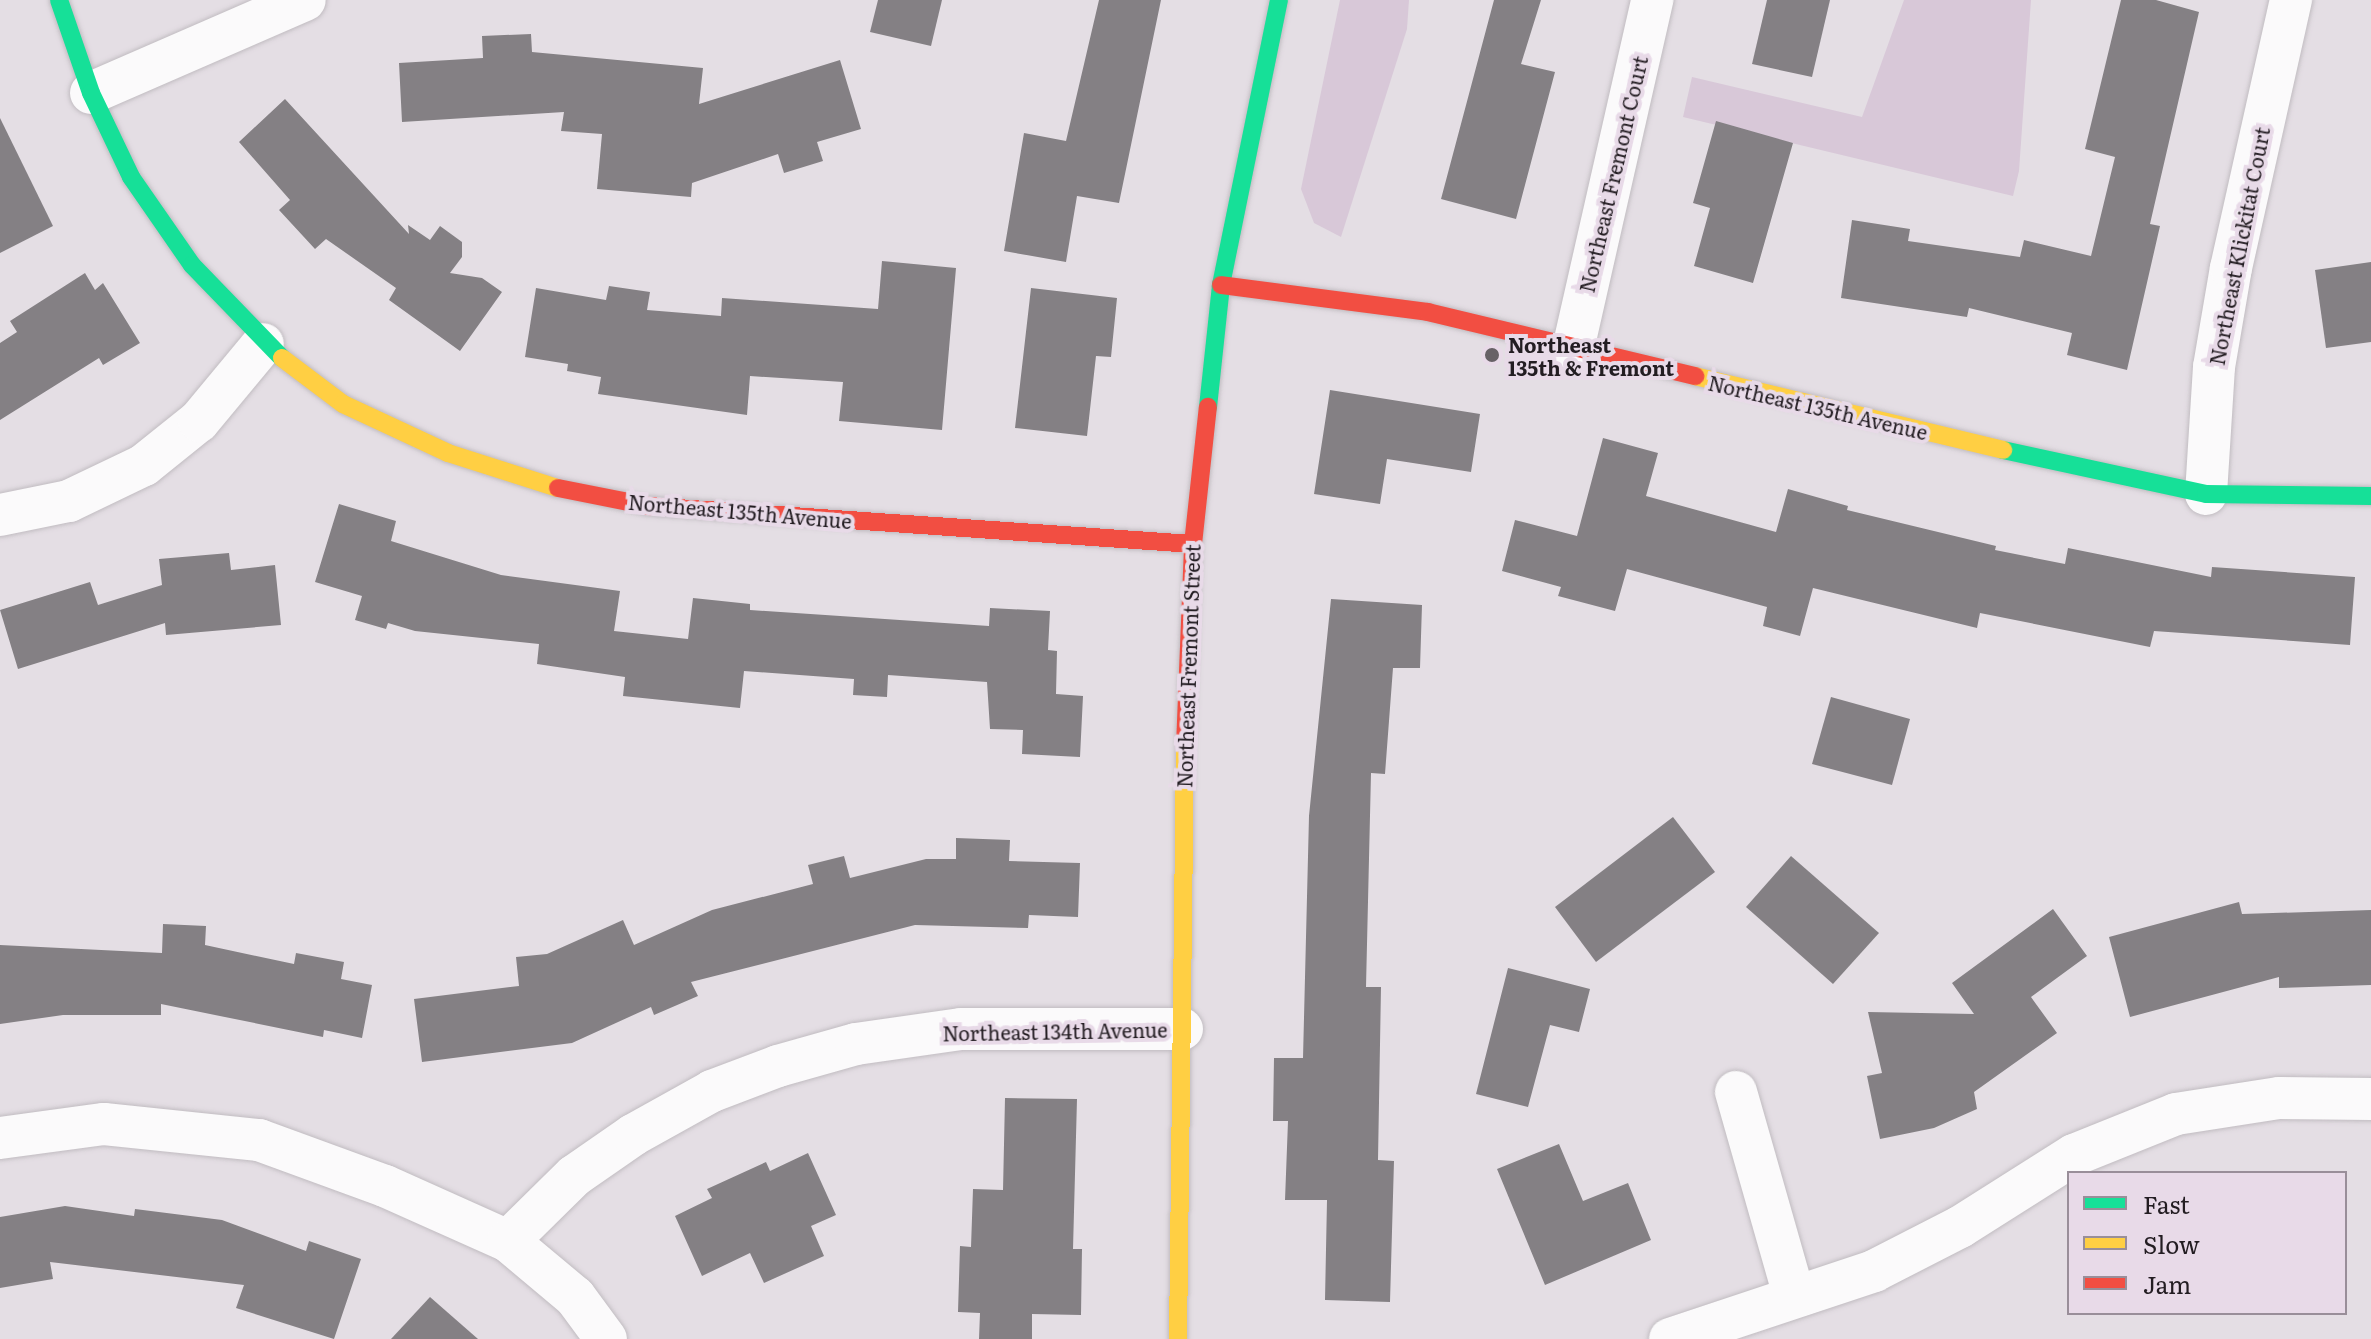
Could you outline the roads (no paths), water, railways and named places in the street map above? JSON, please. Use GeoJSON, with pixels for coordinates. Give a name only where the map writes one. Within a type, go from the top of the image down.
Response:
{"type":"FeatureCollection","features":[{"type":"Feature","properties":{"kind":"street","name":"Northeast 135th Avenue"},"geometry":{"type":"LineString","coordinates":[[59,0],[91,93],[131,177],[175,240],[263,344],[343,404],[448,453],[543,485],[649,506],[1193,544]]}},
{"type":"Feature","properties":{"kind":"street"},"geometry":{"type":"LineString","coordinates":[[91,93],[305,0]]}},
{"type":"Feature","properties":{"kind":"street","name":"Northeast Fremont Street"},"geometry":{"type":"LineString","coordinates":[[1178,1339],[1183,803],[1193,544],[1221,285],[1279,0]]}},
{"type":"Feature","properties":{"kind":"street","name":"Northeast Fremont Court"},"geometry":{"type":"LineString","coordinates":[[1573,349],[1652,0]]}},
{"type":"Feature","properties":{"kind":"street","name":"Northeast Klickitat Court"},"geometry":{"type":"LineString","coordinates":[[2206,494],[2214,367],[2231,268],[2291,0]]}},
{"type":"Feature","properties":{"kind":"street","name":"Northeast 135th Avenue"},"geometry":{"type":"LineString","coordinates":[[1221,285],[1428,312],[1573,349],[2206,494],[2371,496]]}},
{"type":"Feature","properties":{"kind":"street"},"geometry":{"type":"LineString","coordinates":[[0,515],[69,501],[144,465],[199,421],[263,344]]}},
{"type":"Feature","properties":{"kind":"street","name":"Northeast 134th Avenue"},"geometry":{"type":"LineString","coordinates":[[508,1241],[574,1176],[633,1135],[712,1091],[778,1066],[856,1044],[961,1029],[1182,1029]]}},
{"type":"Feature","properties":{"kind":"street"},"geometry":{"type":"LineString","coordinates":[[1736,1092],[1794,1296]]}},
{"type":"Feature","properties":{"kind":"street"},"geometry":{"type":"LineString","coordinates":[[1670,1339],[1874,1271],[1960,1227],[2074,1155],[2176,1114],[2279,1098],[2371,1099]]}},
{"type":"Feature","properties":{"kind":"street"},"geometry":{"type":"LineString","coordinates":[[0,1138],[104,1124],[259,1140],[385,1186],[508,1241],[575,1297],[606,1339]]}},
{"type":"Feature","properties":{"kind":"place","name":"Northeast 135th & Fremont"},"geometry":{"type":"Point","coordinates":[1492,355]}}]}
